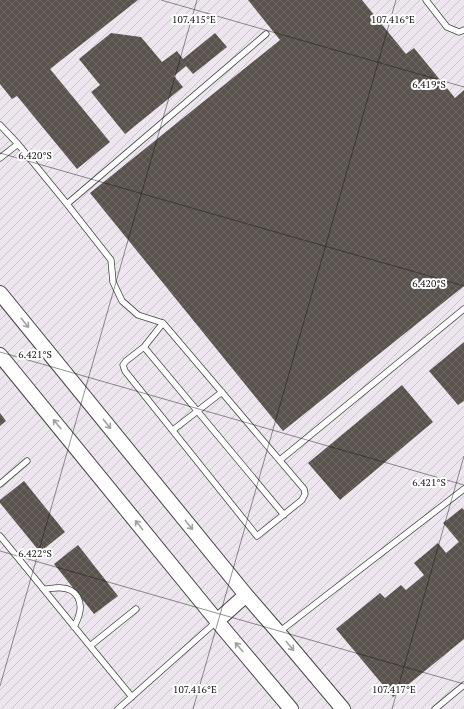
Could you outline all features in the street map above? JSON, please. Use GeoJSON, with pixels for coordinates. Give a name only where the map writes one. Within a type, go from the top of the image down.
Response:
{"type":"FeatureCollection","features":[{"type":"Feature","properties":{"kind":"street"},"geometry":{"type":"LineString","coordinates":[[0,293],[246,595],[343,709]]}},
{"type":"Feature","properties":{"kind":"street"},"geometry":{"type":"LineString","coordinates":[[0,355],[291,709]]}},
{"type":"Feature","properties":{"kind":"street"},"geometry":{"type":"LineString","coordinates":[[218,621],[246,595]]}},
{"type":"Feature","properties":{"kind":"lane"},"geometry":{"type":"LineString","coordinates":[[426,0],[447,27],[459,32],[464,30]]}},
{"type":"Feature","properties":{"kind":"lane"},"geometry":{"type":"LineString","coordinates":[[68,204],[266,34]]}},
{"type":"Feature","properties":{"kind":"lane"},"geometry":{"type":"LineString","coordinates":[[0,125],[18,144],[68,204],[111,260],[113,282],[122,301],[138,315],[164,323],[304,489],[305,494],[302,500],[257,536],[125,371],[123,366],[126,361],[144,347],[164,323]]}},
{"type":"Feature","properties":{"kind":"lane"},"geometry":{"type":"LineString","coordinates":[[0,158],[18,144]]}},
{"type":"Feature","properties":{"kind":"lane"},"geometry":{"type":"LineString","coordinates":[[280,460],[464,309]]}},
{"type":"Feature","properties":{"kind":"lane"},"geometry":{"type":"LineString","coordinates":[[144,347],[284,515]]}},
{"type":"Feature","properties":{"kind":"lane"},"geometry":{"type":"LineString","coordinates":[[173,430],[222,392]]}},
{"type":"Feature","properties":{"kind":"lane"},"geometry":{"type":"LineString","coordinates":[[0,484],[27,461]]}},
{"type":"Feature","properties":{"kind":"lane"},"geometry":{"type":"LineString","coordinates":[[279,633],[464,489]]}},
{"type":"Feature","properties":{"kind":"lane"},"geometry":{"type":"LineString","coordinates":[[0,536],[132,696]]}},
{"type":"Feature","properties":{"kind":"lane"},"geometry":{"type":"LineString","coordinates":[[44,590],[61,588],[69,589],[75,593],[80,604],[79,614],[74,627]]}},
{"type":"Feature","properties":{"kind":"lane"},"geometry":{"type":"LineString","coordinates":[[90,646],[136,609]]}},
{"type":"Feature","properties":{"kind":"lane"},"geometry":{"type":"LineString","coordinates":[[118,709],[218,621]]}},
{"type":"Feature","properties":{"kind":"lane"},"geometry":{"type":"LineString","coordinates":[[435,709],[464,685]]}},
{"type":"Feature","properties":{"kind":"shaded area"},"geometry":{"type":"Polygon","coordinates":[[[0,0],[464,0],[464,709],[0,709],[0,0]]]}},
{"type":"Feature","properties":{"kind":"building"},"geometry":{"type":"Polygon","coordinates":[[[0,0],[138,0],[50,69],[110,142],[77,169],[17,96],[12,99],[0,84],[0,0]]]}},
{"type":"Feature","properties":{"kind":"building"},"geometry":{"type":"Polygon","coordinates":[[[248,0],[362,0],[406,54],[414,48],[455,98],[464,90],[464,286],[283,431],[90,193],[280,40],[248,0]]]}},
{"type":"Feature","properties":{"kind":"building"},"geometry":{"type":"Polygon","coordinates":[[[111,33],[141,37],[162,62],[177,51],[183,59],[215,33],[227,47],[193,74],[186,66],[174,76],[183,87],[125,134],[91,92],[100,85],[79,59],[111,33]]]}},
{"type":"Feature","properties":{"kind":"building"},"geometry":{"type":"Polygon","coordinates":[[[464,342],[464,401],[458,405],[429,371],[464,342]]]}},
{"type":"Feature","properties":{"kind":"building"},"geometry":{"type":"Polygon","coordinates":[[[402,385],[433,422],[340,500],[308,463],[402,385]]]}},
{"type":"Feature","properties":{"kind":"building"},"geometry":{"type":"Polygon","coordinates":[[[0,413],[6,421],[0,426],[0,413]]]}},
{"type":"Feature","properties":{"kind":"building"},"geometry":{"type":"Polygon","coordinates":[[[24,481],[65,532],[40,552],[0,503],[0,500],[24,481]]]}},
{"type":"Feature","properties":{"kind":"building"},"geometry":{"type":"Polygon","coordinates":[[[462,508],[464,510],[464,639],[393,697],[336,629],[380,593],[385,598],[401,585],[406,590],[424,575],[414,563],[438,543],[446,553],[459,542],[443,523],[462,508]]]}},
{"type":"Feature","properties":{"kind":"building"},"geometry":{"type":"Polygon","coordinates":[[[78,545],[118,596],[94,614],[54,564],[78,545]]]}}]}
